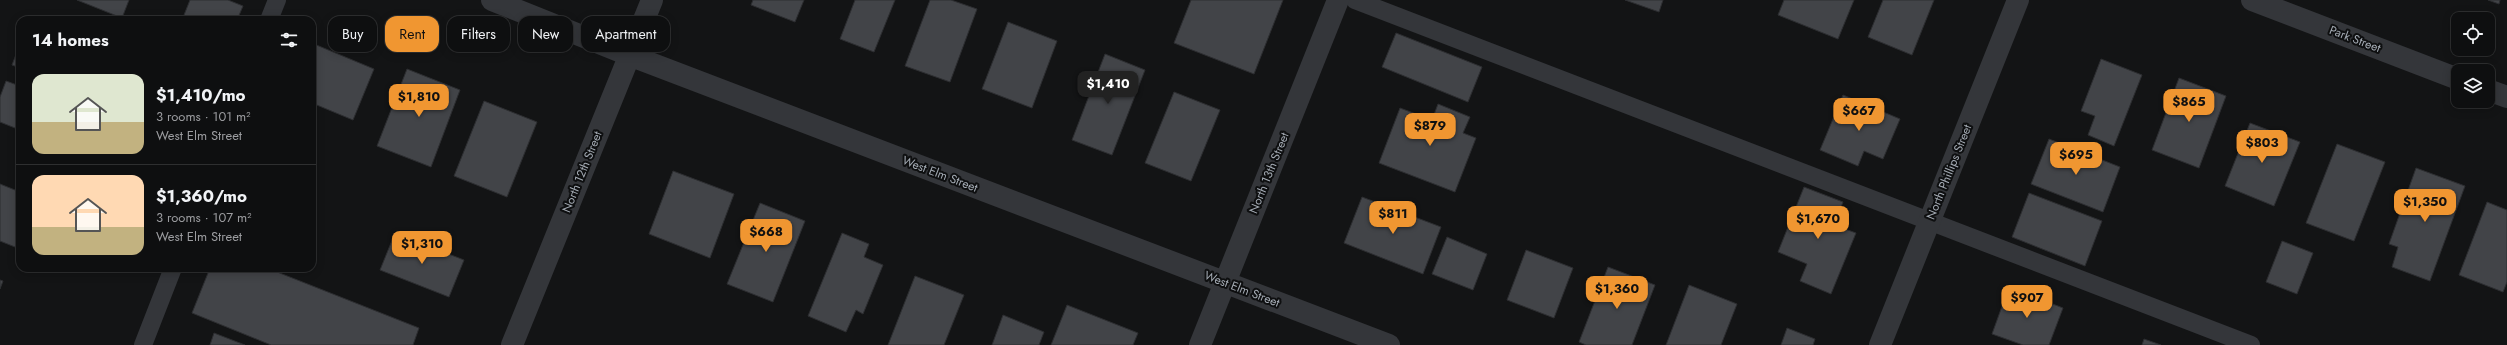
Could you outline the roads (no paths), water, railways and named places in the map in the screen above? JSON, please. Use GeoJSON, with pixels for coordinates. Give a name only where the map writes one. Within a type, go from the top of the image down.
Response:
{"type":"FeatureCollection","features":[{"type":"Feature","properties":{"kind":"street","name":"West Elm Street"},"geometry":{"type":"LineString","coordinates":[[492,0],[629,55],[1389,345]]}},
{"type":"Feature","properties":{"kind":"street","name":"North 12th Street"},"geometry":{"type":"LineString","coordinates":[[512,345],[652,0]]}},
{"type":"Feature","properties":{"kind":"street","name":"North 13th Street"},"geometry":{"type":"LineString","coordinates":[[1200,345],[1338,0]]}},
{"type":"Feature","properties":{"kind":"street","name":"North Phillips Street"},"geometry":{"type":"LineString","coordinates":[[1880,345],[2018,0]]}},
{"type":"Feature","properties":{"kind":"street","name":"Park Street"},"geometry":{"type":"LineString","coordinates":[[2252,0],[2451,76]]}},
{"type":"Feature","properties":{"kind":"street"},"geometry":{"type":"LineString","coordinates":[[2495,93],[2507,97]]}},
{"type":"Feature","properties":{"kind":"lane"},"geometry":{"type":"LineString","coordinates":[[271,16],[277,0]]}},
{"type":"Feature","properties":{"kind":"lane"},"geometry":{"type":"LineString","coordinates":[[1355,0],[2251,345]]}},
{"type":"Feature","properties":{"kind":"lane"},"geometry":{"type":"LineString","coordinates":[[143,345],[171,272]]}}]}
